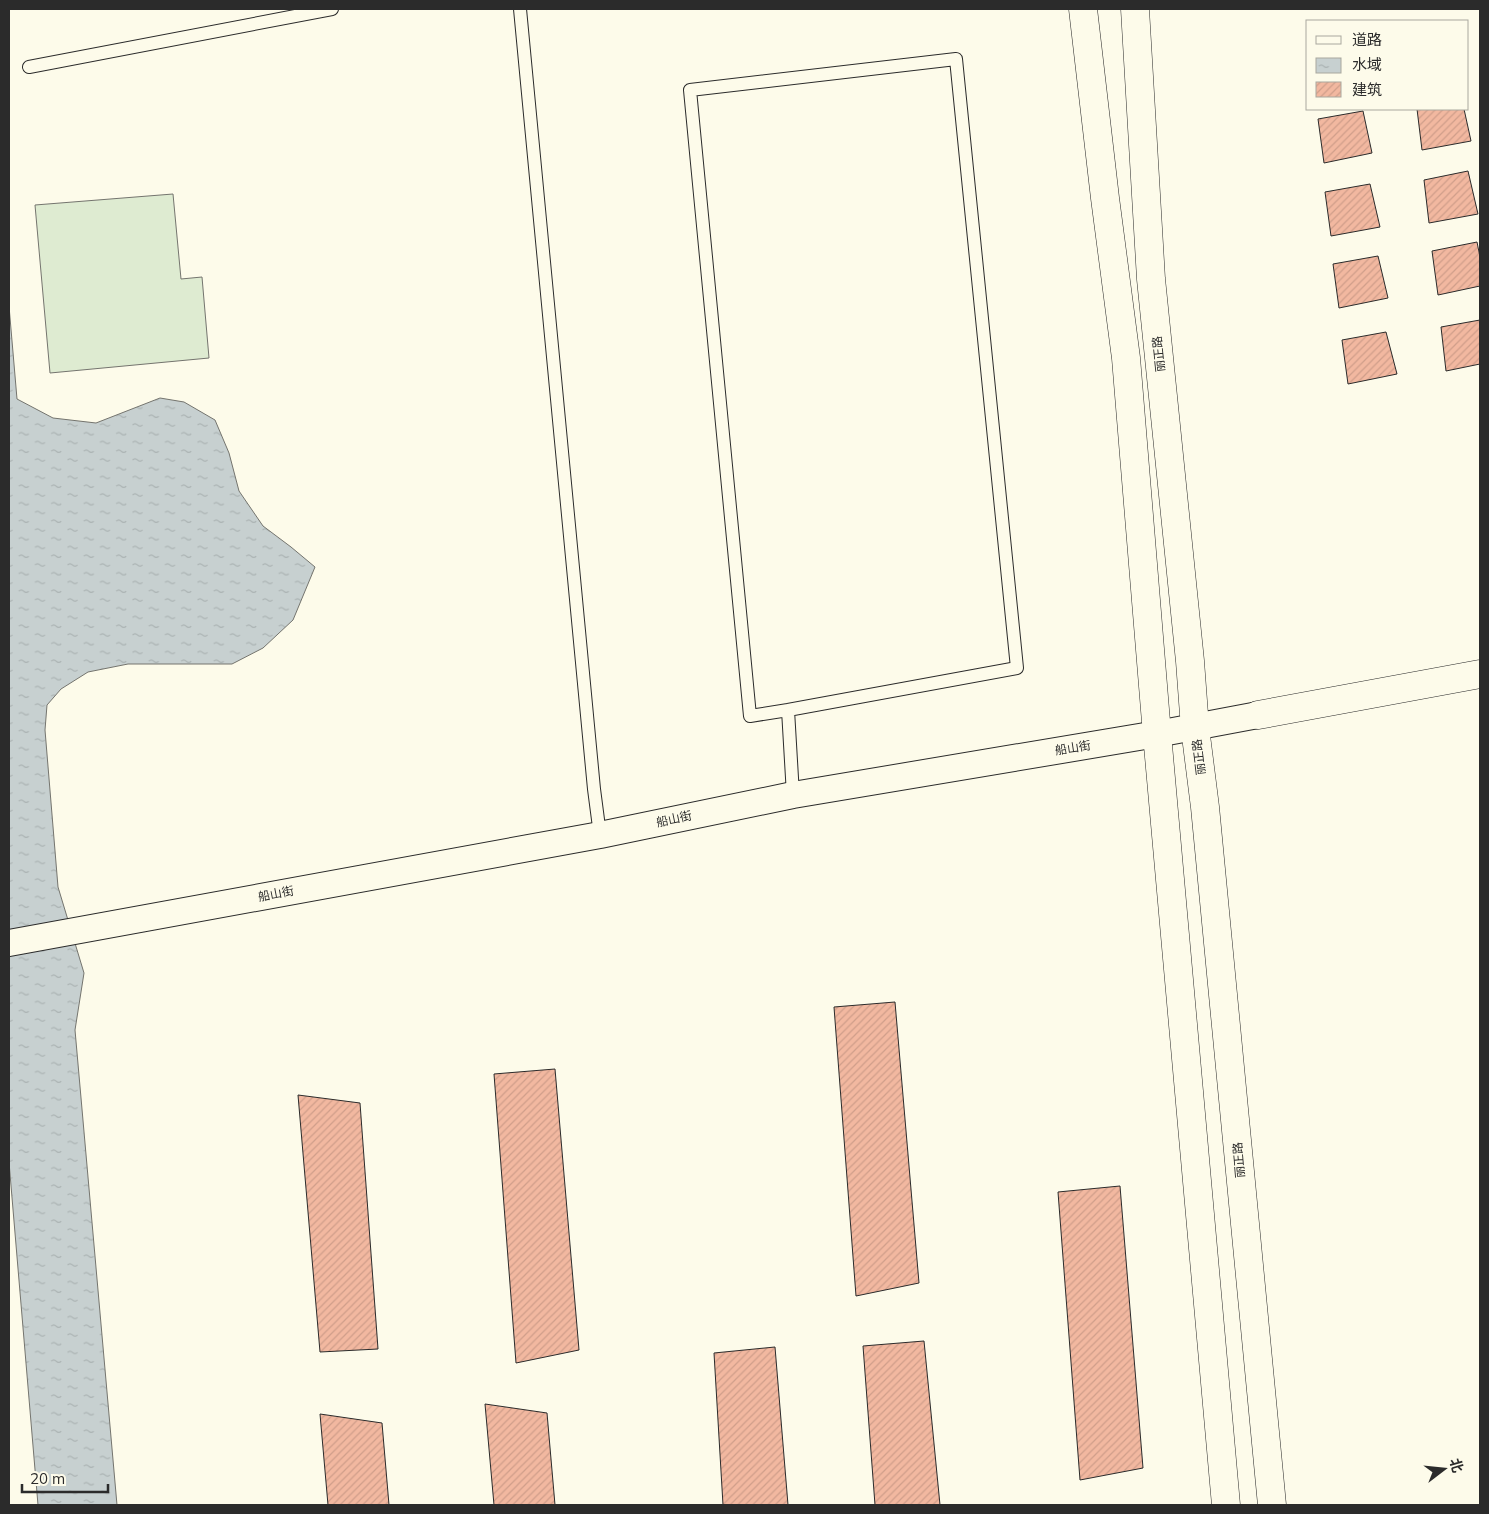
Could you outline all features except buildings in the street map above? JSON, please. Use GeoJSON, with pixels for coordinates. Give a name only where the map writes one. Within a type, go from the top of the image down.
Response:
{"type":"FeatureCollection","features":[{"type":"Feature","properties":{"kind":"street"},"geometry":{"type":"LineString","coordinates":[[1083,9],[1126,358],[1156,734],[1226,1505]]}},
{"type":"Feature","properties":{"kind":"street","name":"丽正路"},"geometry":{"type":"LineString","coordinates":[[1135,9],[1151,279],[1190,660],[1195,728],[1205,806],[1272,1505]]}},
{"type":"Feature","properties":{"kind":"street"},"geometry":{"type":"LineString","coordinates":[[1258,715],[1480,674]]}},
{"type":"Feature","properties":{"kind":"street","name":"船山街"},"geometry":{"type":"LineString","coordinates":[[9,943],[600,835],[793,795],[1195,728],[1258,715]]}},
{"type":"Feature","properties":{"kind":"lane"},"geometry":{"type":"LineString","coordinates":[[30,67],[332,9]]}},
{"type":"Feature","properties":{"kind":"lane"},"geometry":{"type":"LineString","coordinates":[[520,9],[594,789],[600,835]]}},
{"type":"Feature","properties":{"kind":"lane"},"geometry":{"type":"LineString","coordinates":[[956,59],[1017,668],[788,710],[750,716],[690,90],[956,59]]}},
{"type":"Feature","properties":{"kind":"lane"},"geometry":{"type":"LineString","coordinates":[[788,710],[793,795]]}},
{"type":"Feature","properties":{"kind":"green space"},"geometry":{"type":"Polygon","coordinates":[[[173,194],[181,279],[202,277],[209,358],[50,373],[35,205],[173,194]]]}},
{"type":"Feature","properties":{"kind":"water"},"geometry":{"type":"Polygon","coordinates":[[[9,306],[17,399],[53,418],[96,423],[160,398],[184,402],[215,420],[229,453],[239,491],[263,526],[315,567],[293,620],[263,648],[232,664],[128,664],[88,672],[61,689],[47,705],[45,730],[58,887],[84,973],[75,1030],[117,1505],[38,1505],[9,1162],[9,306]]]}}]}
